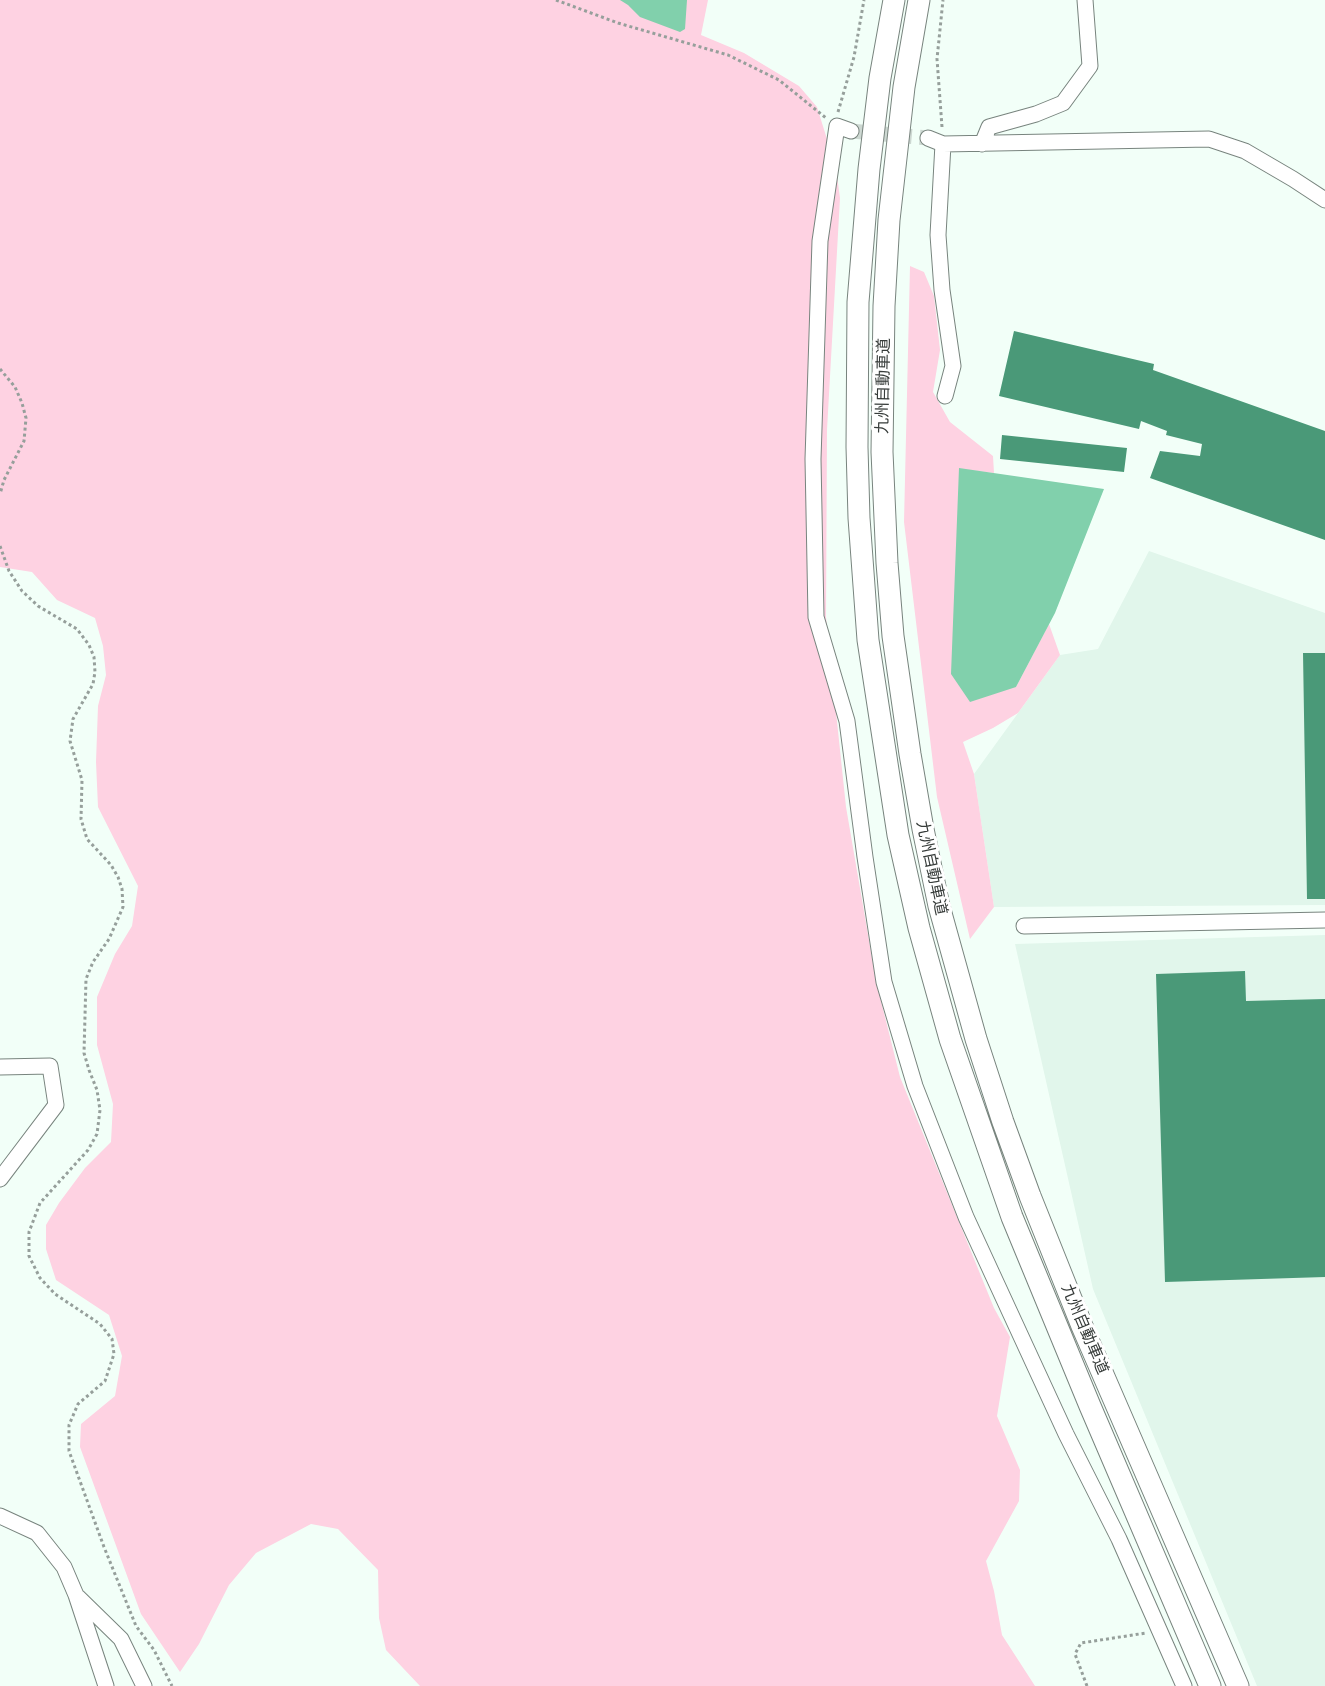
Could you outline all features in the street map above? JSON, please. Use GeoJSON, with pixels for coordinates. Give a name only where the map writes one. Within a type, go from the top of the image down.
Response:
{"type":"FeatureCollection","features":[{"type":"Feature","properties":{"kind":"highway","name":"九州自動車道"},"geometry":{"type":"LineString","coordinates":[[894,0],[880,78],[869,169],[858,302],[857,447],[859,518],[868,640],[898,835],[950,1039],[1012,1217],[1210,1686]]}},
{"type":"Feature","properties":{"kind":"highway","name":"九州自動車道"},"geometry":{"type":"LineString","coordinates":[[919,0],[904,87],[889,220],[884,306],[882,452],[893,636],[923,829],[939,906],[976,1039],[1003,1122],[1082,1326],[1238,1686]]}},
{"type":"Feature","properties":{"kind":"street"},"geometry":{"type":"LineString","coordinates":[[982,144],[989,127],[1035,114],[1063,103],[1090,66],[1086,0]]}},
{"type":"Feature","properties":{"kind":"street"},"geometry":{"type":"LineString","coordinates":[[844,128],[820,241],[813,459],[816,617],[847,720],[884,982],[915,1086],[966,1217],[1052,1403],[1119,1539],[1184,1686]]}},
{"type":"Feature","properties":{"kind":"street"},"geometry":{"type":"LineString","coordinates":[[928,138],[943,144],[1209,138],[1245,151],[1325,200]]}},
{"type":"Feature","properties":{"kind":"street"},"geometry":{"type":"LineString","coordinates":[[943,144],[938,235],[942,290],[953,366],[945,396]]}},
{"type":"Feature","properties":{"kind":"street"},"geometry":{"type":"LineString","coordinates":[[1024,926],[1325,920]]}},
{"type":"Feature","properties":{"kind":"street"},"geometry":{"type":"LineString","coordinates":[[0,1066],[50,1066],[56,1105],[0,1179]]}},
{"type":"Feature","properties":{"kind":"street"},"geometry":{"type":"LineString","coordinates":[[0,1516],[37,1533],[64,1567],[76,1595],[106,1686]]}},
{"type":"Feature","properties":{"kind":"street"},"geometry":{"type":"LineString","coordinates":[[76,1595],[121,1639],[144,1686]]}},
{"type":"Feature","properties":{"kind":"path"},"geometry":{"type":"LineString","coordinates":[[556,0],[618,23],[728,55],[779,80],[844,128]]}},
{"type":"Feature","properties":{"kind":"path"},"geometry":{"type":"LineString","coordinates":[[844,128],[839,105],[855,57],[864,0]]}},
{"type":"Feature","properties":{"kind":"path"},"geometry":{"type":"LineString","coordinates":[[943,0],[937,59],[943,144]]}},
{"type":"Feature","properties":{"kind":"path"},"geometry":{"type":"LineString","coordinates":[[0,369],[15,387],[26,418],[24,441],[4,480],[0,494]]}},
{"type":"Feature","properties":{"kind":"path"},"geometry":{"type":"LineString","coordinates":[[0,546],[9,571],[22,591],[38,606],[77,629],[89,645],[94,657],[96,672],[93,684],[73,718],[70,741],[82,780],[81,819],[87,839],[111,865],[123,889],[123,907],[110,939],[93,962],[86,980],[84,1053],[97,1090],[100,1110],[97,1134],[88,1150],[40,1203],[28,1232],[29,1256],[40,1278],[55,1294],[100,1324],[112,1339],[114,1354],[105,1381],[78,1404],[69,1425],[69,1451],[136,1626],[154,1650],[172,1686]]}},
{"type":"Feature","properties":{"kind":"path"},"geometry":{"type":"LineString","coordinates":[[1087,1686],[1075,1654],[1081,1644],[1140,1635],[1159,1629]]}},
{"type":"Feature","properties":{"kind":"shaded area"},"geometry":{"type":"Polygon","coordinates":[[[0,0],[708,0],[701,35],[744,53],[799,86],[817,107],[836,168],[840,198],[827,430],[826,617],[846,807],[876,981],[900,1077],[994,1308],[1010,1337],[997,1416],[1020,1470],[1019,1501],[986,1561],[1002,1635],[1035,1686],[420,1686],[386,1650],[379,1618],[378,1570],[338,1529],[311,1524],[256,1553],[229,1585],[199,1644],[180,1672],[141,1614],[80,1447],[81,1424],[115,1396],[122,1356],[109,1315],[56,1280],[46,1249],[46,1225],[59,1203],[85,1168],[111,1142],[113,1104],[97,1045],[97,997],[115,954],[132,926],[138,886],[98,807],[96,762],[98,706],[106,675],[103,646],[95,618],[57,600],[32,572],[0,567],[0,0]]]}},
{"type":"Feature","properties":{"kind":"shaded area"},"geometry":{"type":"Polygon","coordinates":[[[620,0],[687,0],[685,29],[680,32],[640,17],[620,0]]]}},
{"type":"Feature","properties":{"kind":"shaded area"},"geometry":{"type":"Polygon","coordinates":[[[910,266],[924,272],[934,296],[940,350],[933,392],[950,422],[993,456],[994,473],[959,469],[1016,687],[1049,624],[1060,655],[1018,713],[963,742],[974,774],[994,907],[970,939],[937,797],[904,522],[910,266]]]}},
{"type":"Feature","properties":{"kind":"shaded area"},"geometry":{"type":"Polygon","coordinates":[[[959,468],[1104,489],[1055,613],[1016,687],[970,702],[951,674],[959,468]]]}},
{"type":"Feature","properties":{"kind":"shaded area"},"geometry":{"type":"Polygon","coordinates":[[[1149,551],[1325,613],[1325,905],[994,907],[974,774],[1060,655],[1098,649],[1149,551]]]}},
{"type":"Feature","properties":{"kind":"shaded area"},"geometry":{"type":"Polygon","coordinates":[[[1325,935],[1325,1686],[1257,1686],[1093,1289],[1015,944],[1325,935]]]}},
{"type":"Feature","properties":{"kind":"building"},"geometry":{"type":"Polygon","coordinates":[[[1014,331],[1154,364],[1153,370],[1325,431],[1325,540],[1150,478],[1160,451],[1200,456],[1202,444],[1166,435],[1167,431],[1141,421],[1139,429],[999,396],[1014,331]]]}},
{"type":"Feature","properties":{"kind":"building"},"geometry":{"type":"Polygon","coordinates":[[[1002,435],[1127,448],[1124,472],[1000,459],[1002,435]]]}},
{"type":"Feature","properties":{"kind":"building"},"geometry":{"type":"Polygon","coordinates":[[[1303,653],[1325,653],[1325,899],[1307,899],[1303,653]]]}},
{"type":"Feature","properties":{"kind":"building"},"geometry":{"type":"Polygon","coordinates":[[[1245,971],[1246,1001],[1325,999],[1325,1277],[1165,1282],[1156,974],[1245,971]]]}},
{"type":"Feature","properties":{"kind":"tunnel"},"geometry":{"type":"LineString","coordinates":[[851,131],[928,138]]}}]}
